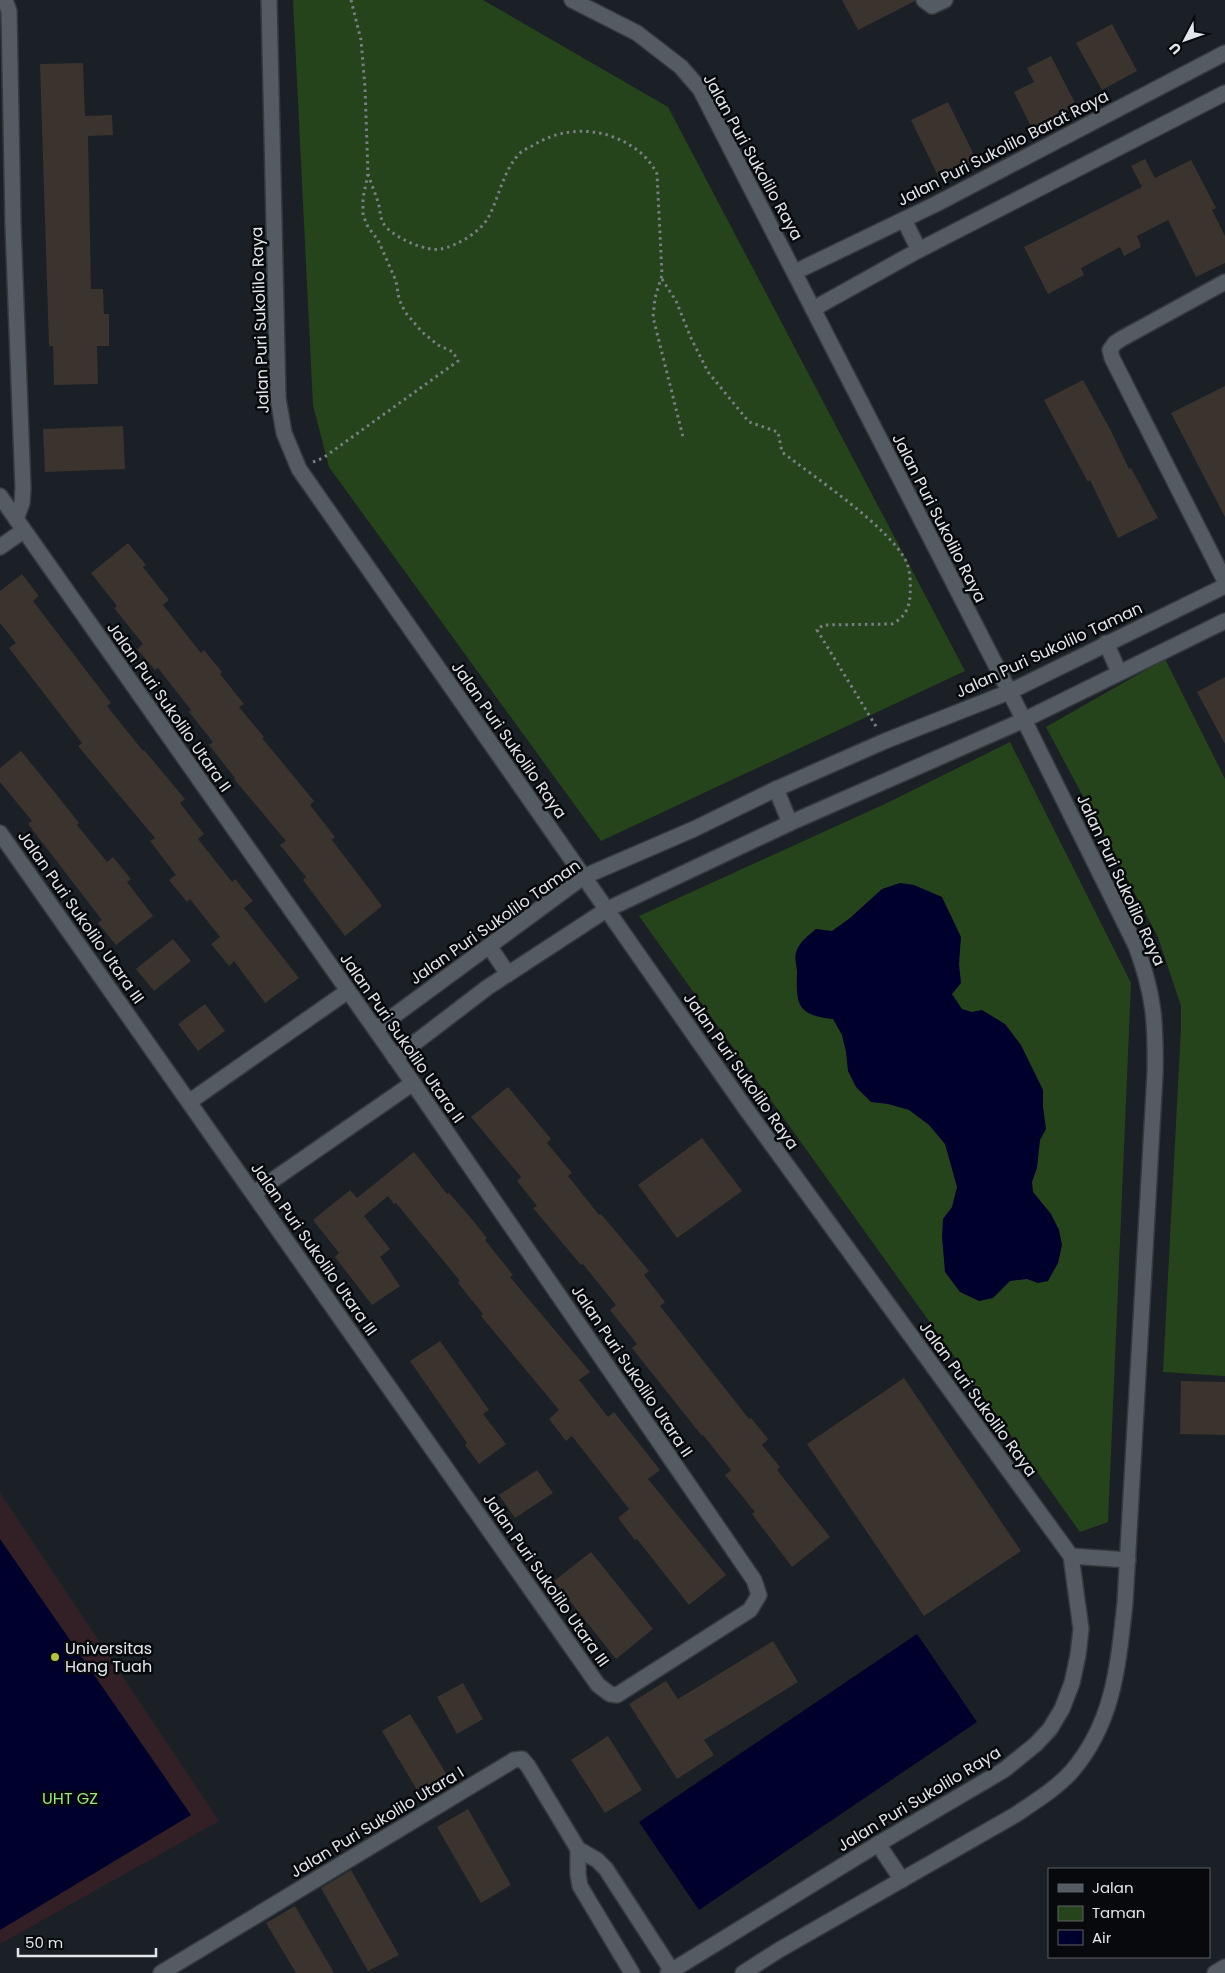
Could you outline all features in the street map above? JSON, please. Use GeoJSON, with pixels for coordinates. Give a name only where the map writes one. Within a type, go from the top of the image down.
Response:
{"type":"FeatureCollection","features":[{"type":"Feature","properties":{"kind":"street","name":"Jalan Puri Sukolilo Raya"},"geometry":{"type":"LineString","coordinates":[[269,0],[278,398],[284,433],[299,469],[746,1109],[1071,1556],[1081,1629],[1078,1655],[1072,1683],[1062,1709],[1050,1729],[1036,1744],[1004,1770],[878,1844],[670,1972]]}},
{"type":"Feature","properties":{"kind":"street","name":"Jalan Puri Sukolilo Raya"},"geometry":{"type":"LineString","coordinates":[[572,0],[637,33],[681,67],[700,89],[1024,720],[1136,946],[1148,976],[1154,1004],[1156,1031],[1155,1074],[1128,1560],[1119,1658],[1110,1702],[1100,1730],[1071,1772],[1046,1794],[1014,1815],[743,1973]]}},
{"type":"Feature","properties":{"kind":"street"},"geometry":{"type":"LineString","coordinates":[[924,0],[932,6],[945,0]]}},
{"type":"Feature","properties":{"kind":"street"},"geometry":{"type":"LineString","coordinates":[[0,547],[20,525],[23,488],[7,6]]}},
{"type":"Feature","properties":{"kind":"street","name":"Jalan Puri Sukolilo Barat Raya"},"geometry":{"type":"LineString","coordinates":[[795,272],[904,220],[1225,52]]}},
{"type":"Feature","properties":{"kind":"street"},"geometry":{"type":"LineString","coordinates":[[813,309],[919,250],[1225,93]]}},
{"type":"Feature","properties":{"kind":"street"},"geometry":{"type":"LineString","coordinates":[[0,207],[13,225]]}},
{"type":"Feature","properties":{"kind":"street"},"geometry":{"type":"LineString","coordinates":[[904,220],[919,250]]}},
{"type":"Feature","properties":{"kind":"street"},"geometry":{"type":"LineString","coordinates":[[1225,282],[1121,339],[1110,350],[1112,358],[1225,582]]}},
{"type":"Feature","properties":{"kind":"street","name":"Jalan Puri Sukolilo Utara II"},"geometry":{"type":"LineString","coordinates":[[0,496],[376,1029],[754,1580],[759,1595],[754,1606],[617,1695],[610,1694],[598,1685]]}},
{"type":"Feature","properties":{"kind":"street","name":"Jalan Puri Sukolilo Taman"},"geometry":{"type":"LineString","coordinates":[[376,1029],[583,878],[885,741],[1009,692],[1225,586]]}},
{"type":"Feature","properties":{"kind":"street"},"geometry":{"type":"LineString","coordinates":[[395,1058],[488,987],[606,910],[790,823],[1024,720],[1225,621]]}},
{"type":"Feature","properties":{"kind":"street"},"geometry":{"type":"LineString","coordinates":[[1106,643],[1119,672]]}},
{"type":"Feature","properties":{"kind":"street"},"geometry":{"type":"LineString","coordinates":[[776,789],[790,823]]}},
{"type":"Feature","properties":{"kind":"street","name":"Jalan Puri Sukolilo Utara III"},"geometry":{"type":"LineString","coordinates":[[0,833],[598,1685]]}},
{"type":"Feature","properties":{"kind":"street"},"geometry":{"type":"LineString","coordinates":[[489,946],[508,974]]}},
{"type":"Feature","properties":{"kind":"street"},"geometry":{"type":"LineString","coordinates":[[189,1102],[348,991]]}},
{"type":"Feature","properties":{"kind":"street"},"geometry":{"type":"LineString","coordinates":[[254,1193],[413,1083]]}},
{"type":"Feature","properties":{"kind":"street"},"geometry":{"type":"LineString","coordinates":[[1071,1556],[1128,1560]]}},
{"type":"Feature","properties":{"kind":"street","name":"Jalan Puri Sukolilo Utara I"},"geometry":{"type":"LineString","coordinates":[[161,1973],[514,1760],[522,1760],[528,1766],[578,1849]]}},
{"type":"Feature","properties":{"kind":"street"},"geometry":{"type":"LineString","coordinates":[[878,1844],[902,1880]]}},
{"type":"Feature","properties":{"kind":"street"},"geometry":{"type":"LineString","coordinates":[[578,1849],[597,1860],[606,1869],[670,1972]]}},
{"type":"Feature","properties":{"kind":"street"},"geometry":{"type":"LineString","coordinates":[[578,1849],[580,1886],[632,1973]]}},
{"type":"Feature","properties":{"kind":"street"},"geometry":{"type":"LineString","coordinates":[[1215,1973],[1225,1967]]}},
{"type":"Feature","properties":{"kind":"path"},"geometry":{"type":"LineString","coordinates":[[299,469],[323,458],[458,361],[453,352],[438,345],[422,332],[405,312],[399,299],[396,282],[378,240],[362,215],[368,174],[361,40],[351,0]]}},
{"type":"Feature","properties":{"kind":"path"},"geometry":{"type":"LineString","coordinates":[[368,174],[385,226],[395,235],[417,246],[440,249],[456,243],[477,230],[487,220],[512,163],[520,152],[544,139],[566,131],[591,131],[615,137],[635,148],[651,161],[657,174],[662,278],[655,298],[653,317],[683,437]]}},
{"type":"Feature","properties":{"kind":"path"},"geometry":{"type":"LineString","coordinates":[[662,278],[676,301],[691,338],[708,372],[730,400],[749,422],[778,432],[782,452],[866,517],[890,539],[907,564],[910,599],[906,613],[899,620],[892,624],[823,625],[817,630],[885,741]]}},
{"type":"Feature","properties":{"kind":"shaded area","name":"Universitas Hang Tuah"},"geometry":{"type":"Polygon","coordinates":[[[0,1493],[219,1821],[0,1944],[0,1493]]]}},
{"type":"Feature","properties":{"kind":"green space"},"geometry":{"type":"Polygon","coordinates":[[[293,0],[483,0],[668,107],[965,671],[601,841],[329,467],[313,405],[293,0]]]}},
{"type":"Feature","properties":{"kind":"green space"},"geometry":{"type":"Polygon","coordinates":[[[1165,659],[1225,779],[1225,1376],[1163,1372],[1181,1006],[1158,937],[1046,727],[1165,659]]]}},
{"type":"Feature","properties":{"kind":"green space"},"geometry":{"type":"Polygon","coordinates":[[[1010,742],[1131,983],[1108,1522],[1080,1532],[639,916],[887,803],[1010,742]]]}},
{"type":"Feature","properties":{"kind":"water"},"geometry":{"type":"Polygon","coordinates":[[[900,883],[914,885],[942,897],[961,937],[959,964],[961,983],[952,994],[962,1009],[972,1012],[982,1010],[1005,1024],[1021,1045],[1043,1090],[1046,1129],[1040,1140],[1037,1168],[1032,1182],[1033,1192],[1051,1214],[1059,1230],[1062,1245],[1058,1263],[1048,1281],[1038,1283],[1027,1279],[1010,1281],[993,1298],[979,1301],[960,1292],[945,1272],[942,1237],[943,1219],[952,1207],[957,1187],[945,1144],[929,1125],[909,1110],[888,1104],[871,1102],[856,1087],[848,1071],[842,1035],[833,1019],[812,1015],[801,1006],[798,1000],[795,957],[801,943],[816,929],[832,931],[850,918],[882,889],[900,883]]]}},
{"type":"Feature","properties":{"kind":"water","name":"UHT GZ"},"geometry":{"type":"Polygon","coordinates":[[[0,1539],[191,1815],[0,1930],[0,1539]]]}},
{"type":"Feature","properties":{"kind":"water"},"geometry":{"type":"Polygon","coordinates":[[[917,1634],[977,1722],[699,1910],[639,1822],[917,1634]]]}},
{"type":"Feature","properties":{"kind":"building"},"geometry":{"type":"Polygon","coordinates":[[[842,0],[915,0],[915,1],[858,30],[842,0]]]}},
{"type":"Feature","properties":{"kind":"building"},"geometry":{"type":"Polygon","coordinates":[[[1112,24],[1137,71],[1102,90],[1076,43],[1112,24]]]}},
{"type":"Feature","properties":{"kind":"building"},"geometry":{"type":"Polygon","coordinates":[[[1051,56],[1077,107],[1032,129],[1014,92],[1034,82],[1027,68],[1051,56]]]}},
{"type":"Feature","properties":{"kind":"building"},"geometry":{"type":"Polygon","coordinates":[[[83,63],[85,116],[112,115],[113,135],[88,136],[91,289],[103,289],[104,314],[109,314],[109,346],[97,346],[98,384],[54,385],[53,346],[49,346],[40,64],[83,63]]]}},
{"type":"Feature","properties":{"kind":"building"},"geometry":{"type":"Polygon","coordinates":[[[948,102],[977,161],[939,178],[911,120],[948,102]]]}},
{"type":"Feature","properties":{"kind":"building"},"geometry":{"type":"Polygon","coordinates":[[[1145,159],[1155,178],[1191,160],[1216,208],[1212,210],[1225,236],[1225,263],[1196,277],[1168,220],[1137,236],[1141,247],[1124,256],[1120,247],[1081,268],[1084,275],[1048,294],[1024,247],[1142,187],[1131,166],[1145,159]]]}},
{"type":"Feature","properties":{"kind":"building"},"geometry":{"type":"Polygon","coordinates":[[[1083,380],[1129,469],[1131,468],[1158,518],[1118,538],[1090,480],[1088,482],[1044,400],[1083,380]]]}},
{"type":"Feature","properties":{"kind":"building"},"geometry":{"type":"Polygon","coordinates":[[[1225,386],[1225,517],[1171,413],[1225,386]]]}},
{"type":"Feature","properties":{"kind":"building"},"geometry":{"type":"Polygon","coordinates":[[[123,426],[125,469],[45,472],[43,429],[123,426]]]}},
{"type":"Feature","properties":{"kind":"building"},"geometry":{"type":"Polygon","coordinates":[[[128,543],[146,565],[143,567],[169,600],[163,605],[201,653],[204,650],[222,672],[220,674],[244,704],[239,707],[314,801],[310,805],[335,837],[332,840],[382,906],[345,936],[303,880],[306,877],[280,845],[286,841],[234,779],[209,745],[213,742],[189,712],[191,710],[158,668],[155,670],[137,649],[143,644],[114,608],[117,606],[91,573],[128,543]]]}},
{"type":"Feature","properties":{"kind":"building"},"geometry":{"type":"Polygon","coordinates":[[[22,574],[39,596],[33,601],[111,703],[107,706],[185,799],[180,803],[204,834],[198,839],[232,882],[235,879],[253,901],[244,908],[299,978],[265,1003],[234,961],[229,966],[211,944],[220,937],[190,899],[187,902],[169,880],[176,875],[150,841],[155,838],[78,746],[82,743],[9,648],[16,643],[0,623],[0,591],[22,574]]]}},
{"type":"Feature","properties":{"kind":"building"},"geometry":{"type":"Polygon","coordinates":[[[1225,677],[1225,744],[1197,692],[1225,677]]]}},
{"type":"Feature","properties":{"kind":"building"},"geometry":{"type":"Polygon","coordinates":[[[21,751],[79,823],[77,825],[107,862],[113,857],[131,879],[127,882],[153,916],[116,945],[98,923],[102,920],[28,824],[32,821],[0,782],[0,768],[21,751]]]}},
{"type":"Feature","properties":{"kind":"building"},"geometry":{"type":"Polygon","coordinates":[[[173,939],[191,961],[154,991],[136,969],[173,939]]]}},
{"type":"Feature","properties":{"kind":"building"},"geometry":{"type":"Polygon","coordinates":[[[205,1004],[225,1031],[198,1051],[178,1024],[205,1004]]]}},
{"type":"Feature","properties":{"kind":"building"},"geometry":{"type":"Polygon","coordinates":[[[508,1087],[551,1139],[547,1143],[572,1173],[568,1176],[599,1215],[601,1214],[649,1271],[644,1275],[665,1302],[660,1306],[749,1419],[751,1418],[768,1439],[762,1445],[780,1467],[777,1470],[830,1537],[792,1567],[752,1514],[755,1512],[725,1475],[731,1470],[632,1348],[637,1344],[610,1310],[616,1305],[583,1264],[581,1265],[533,1208],[537,1206],[517,1181],[521,1177],[471,1117],[508,1087]]]}},
{"type":"Feature","properties":{"kind":"building"},"geometry":{"type":"Polygon","coordinates":[[[702,1138],[742,1191],[677,1238],[638,1185],[702,1138]]]}},
{"type":"Feature","properties":{"kind":"building"},"geometry":{"type":"Polygon","coordinates":[[[414,1152],[447,1194],[449,1193],[487,1238],[485,1240],[513,1275],[510,1277],[590,1372],[579,1380],[608,1417],[614,1412],[660,1470],[648,1479],[726,1575],[689,1605],[618,1518],[629,1509],[572,1436],[566,1441],[549,1419],[559,1410],[481,1316],[483,1314],[458,1283],[460,1281],[396,1203],[394,1204],[388,1196],[364,1216],[390,1249],[380,1257],[400,1286],[372,1305],[335,1257],[339,1253],[313,1220],[350,1190],[357,1198],[414,1152]]]}},
{"type":"Feature","properties":{"kind":"building"},"geometry":{"type":"Polygon","coordinates":[[[440,1341],[489,1410],[483,1414],[506,1444],[479,1464],[465,1445],[467,1443],[410,1361],[440,1341]]]}},
{"type":"Feature","properties":{"kind":"building"},"geometry":{"type":"Polygon","coordinates":[[[904,1378],[1021,1551],[924,1616],[807,1444],[904,1378]]]}},
{"type":"Feature","properties":{"kind":"building"},"geometry":{"type":"Polygon","coordinates":[[[1181,1381],[1225,1382],[1225,1435],[1180,1434],[1181,1381]]]}},
{"type":"Feature","properties":{"kind":"building"},"geometry":{"type":"Polygon","coordinates":[[[537,1470],[553,1493],[515,1518],[499,1495],[537,1470]]]}},
{"type":"Feature","properties":{"kind":"building"},"geometry":{"type":"Polygon","coordinates":[[[591,1552],[653,1629],[616,1659],[554,1581],[591,1552]]]}},
{"type":"Feature","properties":{"kind":"building"},"geometry":{"type":"Polygon","coordinates":[[[773,1641],[798,1682],[704,1740],[714,1755],[677,1779],[629,1704],[666,1681],[678,1699],[773,1641]]]}},
{"type":"Feature","properties":{"kind":"building"},"geometry":{"type":"Polygon","coordinates":[[[463,1683],[483,1719],[457,1734],[437,1697],[463,1683]]]}},
{"type":"Feature","properties":{"kind":"building"},"geometry":{"type":"Polygon","coordinates":[[[410,1714],[450,1780],[421,1797],[382,1731],[410,1714]]]}},
{"type":"Feature","properties":{"kind":"building"},"geometry":{"type":"Polygon","coordinates":[[[608,1736],[642,1790],[605,1813],[571,1760],[608,1736]]]}},
{"type":"Feature","properties":{"kind":"building"},"geometry":{"type":"Polygon","coordinates":[[[468,1809],[511,1885],[481,1903],[437,1827],[468,1809]]]}},
{"type":"Feature","properties":{"kind":"building"},"geometry":{"type":"Polygon","coordinates":[[[351,1870],[399,1955],[368,1971],[321,1888],[351,1870]]]}},
{"type":"Feature","properties":{"kind":"building"},"geometry":{"type":"Polygon","coordinates":[[[295,1906],[334,1973],[296,1973],[266,1923],[295,1906]]]}},
{"type":"Feature","properties":{"kind":"place","name":"Universitas Hang Tuah"},"geometry":{"type":"Point","coordinates":[55,1657]}}]}
